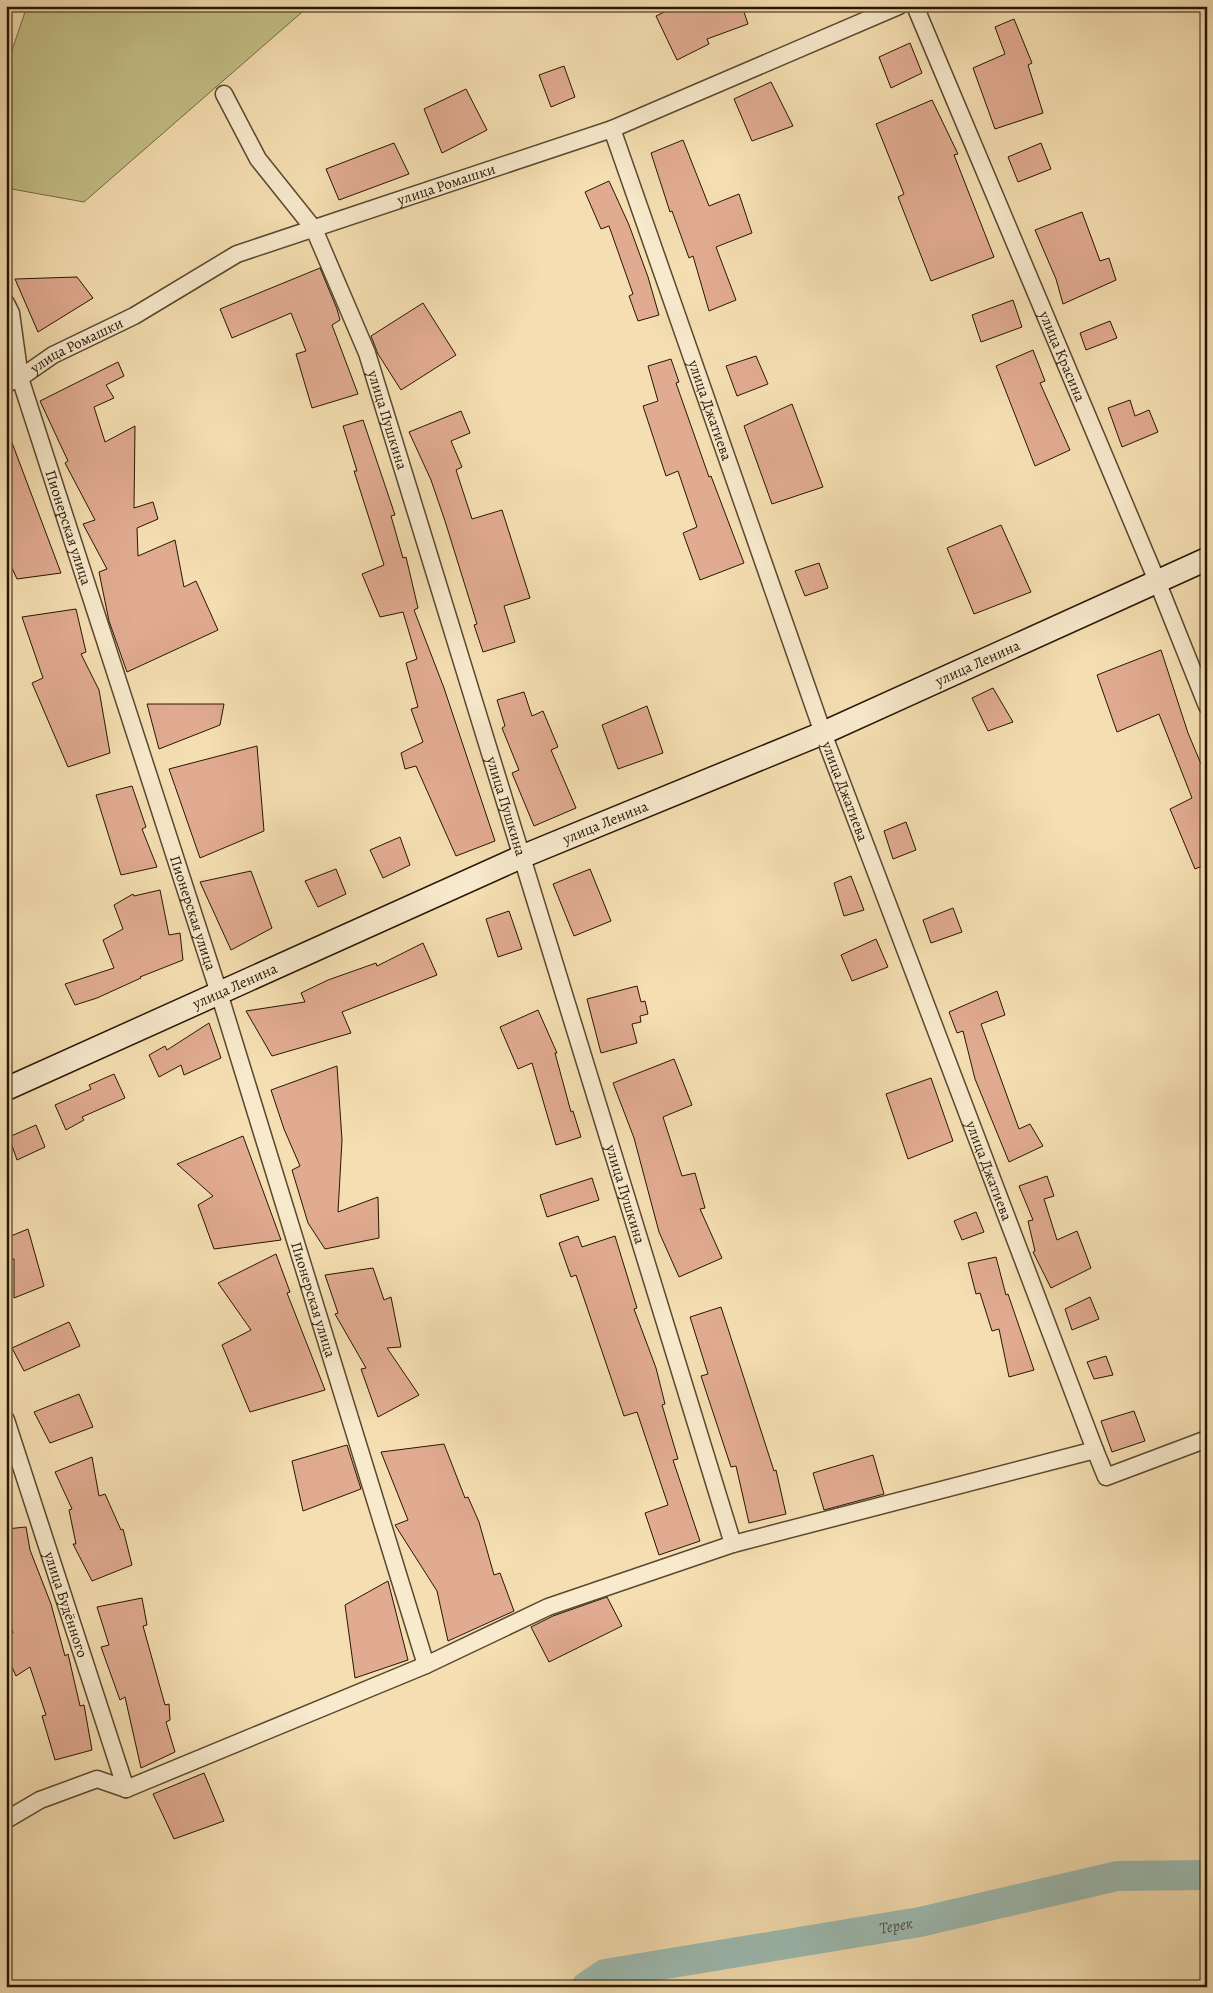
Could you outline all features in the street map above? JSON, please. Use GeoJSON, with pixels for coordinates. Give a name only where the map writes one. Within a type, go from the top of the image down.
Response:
{"type":"FeatureCollection","features":[{"type":"Feature","properties":{"kind":"street","name":"улица Ромашки"},"geometry":{"type":"LineString","coordinates":[[13,381],[53,355],[134,316],[237,254],[612,129],[899,6]]}},
{"type":"Feature","properties":{"kind":"street","name":"улица Красина"},"geometry":{"type":"LineString","coordinates":[[915,6],[1157,582],[1207,706]]}},
{"type":"Feature","properties":{"kind":"street","name":"улица Пушкина"},"geometry":{"type":"LineString","coordinates":[[224,94],[258,159],[314,229],[367,353],[732,1544]]}},
{"type":"Feature","properties":{"kind":"street","name":"улица Джатиева"},"geometry":{"type":"LineString","coordinates":[[612,129],[824,733],[1106,1477],[1207,1439]]}},
{"type":"Feature","properties":{"kind":"street","name":"Пионерская улица"},"geometry":{"type":"LineString","coordinates":[[6,303],[11,313],[13,381],[219,993],[426,1665]]}},
{"type":"Feature","properties":{"kind":"street","name":"улица Ленина"},"geometry":{"type":"LineString","coordinates":[[6,1089],[520,857],[824,733],[1207,559]]}},
{"type":"Feature","properties":{"kind":"street","name":"улица Будённого"},"geometry":{"type":"LineString","coordinates":[[6,1420],[126,1789]]}},
{"type":"Feature","properties":{"kind":"street"},"geometry":{"type":"LineString","coordinates":[[6,1820],[40,1800],[97,1779],[126,1789],[426,1665],[548,1608],[732,1544],[1095,1450]]}},
{"type":"Feature","properties":{"kind":"shaded area"},"geometry":{"type":"Polygon","coordinates":[[[27,6],[309,6],[84,202],[6,188],[6,68],[27,6]]]}},
{"type":"Feature","properties":{"kind":"building"},"geometry":{"type":"Polygon","coordinates":[[[677,6],[742,6],[748,24],[707,39],[709,44],[677,60],[656,16],[677,6]]]}},
{"type":"Feature","properties":{"kind":"building"},"geometry":{"type":"Polygon","coordinates":[[[1014,19],[1032,63],[1028,65],[1043,113],[995,129],[973,68],[1005,54],[995,27],[1014,19]]]}},
{"type":"Feature","properties":{"kind":"building"},"geometry":{"type":"Polygon","coordinates":[[[910,43],[922,73],[891,88],[879,57],[910,43]]]}},
{"type":"Feature","properties":{"kind":"building"},"geometry":{"type":"Polygon","coordinates":[[[564,66],[575,97],[551,107],[539,75],[564,66]]]}},
{"type":"Feature","properties":{"kind":"building"},"geometry":{"type":"Polygon","coordinates":[[[771,82],[793,126],[752,141],[734,99],[771,82]]]}},
{"type":"Feature","properties":{"kind":"building"},"geometry":{"type":"Polygon","coordinates":[[[466,89],[487,130],[442,153],[424,109],[466,89]]]}},
{"type":"Feature","properties":{"kind":"building"},"geometry":{"type":"Polygon","coordinates":[[[932,100],[958,154],[954,155],[994,257],[931,281],[898,197],[904,194],[876,124],[932,100]]]}},
{"type":"Feature","properties":{"kind":"building"},"geometry":{"type":"Polygon","coordinates":[[[683,140],[709,206],[739,194],[752,233],[716,247],[736,300],[709,311],[693,256],[689,258],[672,211],[670,212],[651,153],[683,140]]]}},
{"type":"Feature","properties":{"kind":"building"},"geometry":{"type":"Polygon","coordinates":[[[394,143],[409,174],[339,200],[326,169],[394,143]]]}},
{"type":"Feature","properties":{"kind":"building"},"geometry":{"type":"Polygon","coordinates":[[[1041,143],[1051,169],[1018,182],[1008,157],[1041,143]]]}},
{"type":"Feature","properties":{"kind":"building"},"geometry":{"type":"Polygon","coordinates":[[[609,181],[629,225],[648,277],[659,315],[638,321],[629,296],[633,294],[609,226],[601,229],[585,192],[609,181]]]}},
{"type":"Feature","properties":{"kind":"building"},"geometry":{"type":"Polygon","coordinates":[[[1082,212],[1100,261],[1109,258],[1116,280],[1063,304],[1056,279],[1035,230],[1082,212]]]}},
{"type":"Feature","properties":{"kind":"building"},"geometry":{"type":"Polygon","coordinates":[[[320,268],[340,320],[332,325],[358,394],[312,408],[296,354],[306,351],[291,313],[232,338],[220,309],[320,268]]]}},
{"type":"Feature","properties":{"kind":"building"},"geometry":{"type":"Polygon","coordinates":[[[77,277],[93,298],[38,332],[15,279],[77,277]]]}},
{"type":"Feature","properties":{"kind":"building"},"geometry":{"type":"Polygon","coordinates":[[[1013,300],[1022,327],[981,342],[972,315],[1013,300]]]}},
{"type":"Feature","properties":{"kind":"building"},"geometry":{"type":"Polygon","coordinates":[[[423,303],[456,355],[401,390],[378,354],[371,336],[423,303]]]}},
{"type":"Feature","properties":{"kind":"building"},"geometry":{"type":"Polygon","coordinates":[[[1110,321],[1117,338],[1086,350],[1080,333],[1110,321]]]}},
{"type":"Feature","properties":{"kind":"building"},"geometry":{"type":"Polygon","coordinates":[[[1033,350],[1045,381],[1040,383],[1070,450],[1035,466],[996,366],[1033,350]]]}},
{"type":"Feature","properties":{"kind":"building"},"geometry":{"type":"Polygon","coordinates":[[[756,356],[768,384],[737,396],[726,366],[756,356]]]}},
{"type":"Feature","properties":{"kind":"building"},"geometry":{"type":"Polygon","coordinates":[[[671,359],[679,382],[676,383],[709,477],[711,476],[744,563],[700,580],[683,533],[697,527],[678,471],[666,476],[643,406],[658,401],[648,366],[671,359]]]}},
{"type":"Feature","properties":{"kind":"building"},"geometry":{"type":"Polygon","coordinates":[[[118,362],[124,376],[106,385],[114,398],[94,407],[105,442],[135,426],[134,508],[153,502],[158,519],[137,528],[138,556],[175,540],[184,587],[196,581],[218,630],[127,672],[109,621],[99,572],[107,569],[83,524],[95,520],[65,463],[68,461],[40,401],[118,362]]]}},
{"type":"Feature","properties":{"kind":"building"},"geometry":{"type":"Polygon","coordinates":[[[1130,400],[1135,416],[1149,410],[1158,432],[1122,447],[1108,408],[1130,400]]]}},
{"type":"Feature","properties":{"kind":"building"},"geometry":{"type":"Polygon","coordinates":[[[792,404],[823,487],[772,504],[744,426],[792,404]]]}},
{"type":"Feature","properties":{"kind":"building"},"geometry":{"type":"Polygon","coordinates":[[[461,411],[470,433],[451,441],[462,467],[456,470],[472,519],[502,510],[530,598],[504,606],[515,642],[483,652],[474,625],[477,624],[445,521],[431,480],[409,432],[461,411]]]}},
{"type":"Feature","properties":{"kind":"building"},"geometry":{"type":"Polygon","coordinates":[[[363,420],[395,515],[391,516],[403,558],[406,557],[418,608],[414,610],[444,688],[495,841],[456,856],[416,766],[405,769],[401,753],[423,742],[411,709],[418,707],[406,663],[417,659],[403,612],[380,617],[362,574],[384,565],[354,471],[357,471],[343,426],[363,420]]]}},
{"type":"Feature","properties":{"kind":"building"},"geometry":{"type":"Polygon","coordinates":[[[6,432],[8,432],[61,573],[17,579],[6,555],[6,432]]]}},
{"type":"Feature","properties":{"kind":"building"},"geometry":{"type":"Polygon","coordinates":[[[1001,525],[1031,592],[974,614],[947,548],[1001,525]]]}},
{"type":"Feature","properties":{"kind":"building"},"geometry":{"type":"Polygon","coordinates":[[[819,563],[828,588],[805,596],[795,571],[819,563]]]}},
{"type":"Feature","properties":{"kind":"building"},"geometry":{"type":"Polygon","coordinates":[[[76,609],[86,652],[81,654],[99,690],[110,753],[68,767],[32,683],[43,678],[22,617],[76,609]]]}},
{"type":"Feature","properties":{"kind":"building"},"geometry":{"type":"Polygon","coordinates":[[[1161,650],[1188,733],[1207,778],[1207,864],[1195,869],[1170,809],[1192,798],[1159,714],[1117,732],[1097,675],[1161,650]]]}},
{"type":"Feature","properties":{"kind":"building"},"geometry":{"type":"Polygon","coordinates":[[[993,688],[1013,722],[988,731],[972,698],[993,688]]]}},
{"type":"Feature","properties":{"kind":"building"},"geometry":{"type":"Polygon","coordinates":[[[524,692],[532,716],[543,711],[558,747],[551,750],[576,808],[534,826],[512,773],[519,770],[502,728],[505,726],[497,700],[524,692]]]}},
{"type":"Feature","properties":{"kind":"building"},"geometry":{"type":"Polygon","coordinates":[[[147,704],[224,704],[220,725],[159,749],[147,704]]]}},
{"type":"Feature","properties":{"kind":"building"},"geometry":{"type":"Polygon","coordinates":[[[647,706],[663,753],[618,769],[602,725],[647,706]]]}},
{"type":"Feature","properties":{"kind":"building"},"geometry":{"type":"Polygon","coordinates":[[[257,746],[264,831],[200,858],[169,769],[257,746]]]}},
{"type":"Feature","properties":{"kind":"building"},"geometry":{"type":"Polygon","coordinates":[[[132,786],[146,827],[142,829],[157,867],[121,875],[96,795],[132,786]]]}},
{"type":"Feature","properties":{"kind":"building"},"geometry":{"type":"Polygon","coordinates":[[[906,822],[916,850],[893,859],[884,831],[906,822]]]}},
{"type":"Feature","properties":{"kind":"building"},"geometry":{"type":"Polygon","coordinates":[[[400,837],[410,865],[383,878],[370,850],[400,837]]]}},
{"type":"Feature","properties":{"kind":"building"},"geometry":{"type":"Polygon","coordinates":[[[336,869],[346,894],[318,907],[305,881],[336,869]]]}},
{"type":"Feature","properties":{"kind":"building"},"geometry":{"type":"Polygon","coordinates":[[[590,869],[611,921],[574,936],[553,884],[590,869]]]}},
{"type":"Feature","properties":{"kind":"building"},"geometry":{"type":"Polygon","coordinates":[[[251,871],[272,928],[231,950],[200,882],[251,871]]]}},
{"type":"Feature","properties":{"kind":"building"},"geometry":{"type":"Polygon","coordinates":[[[851,876],[864,910],[844,916],[834,883],[851,876]]]}},
{"type":"Feature","properties":{"kind":"building"},"geometry":{"type":"Polygon","coordinates":[[[160,890],[169,935],[180,933],[183,960],[140,977],[97,998],[75,1005],[65,984],[114,968],[103,940],[123,929],[114,905],[133,894],[134,896],[160,890]]]}},
{"type":"Feature","properties":{"kind":"building"},"geometry":{"type":"Polygon","coordinates":[[[953,908],[962,932],[931,943],[923,920],[953,908]]]}},
{"type":"Feature","properties":{"kind":"building"},"geometry":{"type":"Polygon","coordinates":[[[509,911],[522,949],[498,957],[486,919],[509,911]]]}},
{"type":"Feature","properties":{"kind":"building"},"geometry":{"type":"Polygon","coordinates":[[[876,939],[888,967],[852,981],[841,955],[876,939]]]}},
{"type":"Feature","properties":{"kind":"building"},"geometry":{"type":"Polygon","coordinates":[[[423,943],[437,975],[342,1012],[351,1033],[272,1056],[246,1011],[305,1002],[301,993],[328,980],[376,963],[377,966],[423,943]]]}},
{"type":"Feature","properties":{"kind":"building"},"geometry":{"type":"Polygon","coordinates":[[[637,986],[641,1002],[645,1001],[648,1014],[640,1016],[641,1022],[632,1024],[637,1043],[601,1053],[587,999],[637,986]]]}},
{"type":"Feature","properties":{"kind":"building"},"geometry":{"type":"Polygon","coordinates":[[[997,991],[1005,1015],[981,1024],[1019,1129],[1030,1124],[1043,1146],[1009,1162],[975,1079],[963,1031],[957,1033],[949,1012],[997,991]]]}},
{"type":"Feature","properties":{"kind":"building"},"geometry":{"type":"Polygon","coordinates":[[[538,1010],[557,1053],[555,1053],[571,1112],[573,1111],[581,1137],[556,1145],[532,1063],[518,1069],[500,1027],[538,1010]]]}},
{"type":"Feature","properties":{"kind":"building"},"geometry":{"type":"Polygon","coordinates":[[[209,1023],[221,1058],[184,1075],[181,1065],[159,1077],[149,1055],[165,1046],[167,1050],[209,1023]]]}},
{"type":"Feature","properties":{"kind":"building"},"geometry":{"type":"Polygon","coordinates":[[[674,1059],[692,1105],[663,1117],[682,1176],[695,1173],[705,1208],[700,1209],[722,1258],[679,1277],[659,1232],[634,1138],[613,1083],[674,1059]]]}},
{"type":"Feature","properties":{"kind":"building"},"geometry":{"type":"Polygon","coordinates":[[[337,1066],[342,1140],[338,1212],[378,1197],[379,1238],[325,1249],[308,1223],[292,1170],[300,1166],[284,1129],[271,1090],[337,1066]]]}},
{"type":"Feature","properties":{"kind":"building"},"geometry":{"type":"Polygon","coordinates":[[[114,1074],[125,1098],[82,1117],[84,1120],[66,1130],[55,1105],[91,1089],[89,1085],[114,1074]]]}},
{"type":"Feature","properties":{"kind":"building"},"geometry":{"type":"Polygon","coordinates":[[[931,1078],[953,1141],[908,1159],[886,1094],[931,1078]]]}},
{"type":"Feature","properties":{"kind":"building"},"geometry":{"type":"Polygon","coordinates":[[[36,1125],[45,1147],[17,1160],[9,1137],[36,1125]]]}},
{"type":"Feature","properties":{"kind":"building"},"geometry":{"type":"Polygon","coordinates":[[[243,1136],[281,1240],[214,1249],[198,1205],[213,1196],[177,1164],[243,1136]]]}},
{"type":"Feature","properties":{"kind":"building"},"geometry":{"type":"Polygon","coordinates":[[[1047,1176],[1054,1196],[1044,1199],[1057,1240],[1077,1231],[1091,1268],[1051,1288],[1033,1252],[1035,1251],[1028,1221],[1033,1220],[1019,1186],[1047,1176]]]}},
{"type":"Feature","properties":{"kind":"building"},"geometry":{"type":"Polygon","coordinates":[[[592,1178],[599,1200],[547,1217],[540,1195],[592,1178]]]}},
{"type":"Feature","properties":{"kind":"building"},"geometry":{"type":"Polygon","coordinates":[[[976,1212],[984,1232],[962,1240],[954,1221],[976,1212]]]}},
{"type":"Feature","properties":{"kind":"building"},"geometry":{"type":"Polygon","coordinates":[[[28,1229],[44,1286],[14,1298],[14,1259],[6,1258],[6,1238],[28,1229]]]}},
{"type":"Feature","properties":{"kind":"building"},"geometry":{"type":"Polygon","coordinates":[[[578,1236],[582,1247],[615,1236],[637,1308],[634,1309],[656,1368],[665,1404],[662,1405],[678,1459],[673,1460],[700,1541],[659,1555],[645,1513],[668,1505],[637,1412],[624,1416],[576,1275],[571,1277],[559,1243],[578,1236]]]}},
{"type":"Feature","properties":{"kind":"building"},"geometry":{"type":"Polygon","coordinates":[[[276,1254],[290,1292],[287,1293],[325,1390],[250,1412],[222,1345],[251,1330],[218,1283],[276,1254]]]}},
{"type":"Feature","properties":{"kind":"building"},"geometry":{"type":"Polygon","coordinates":[[[996,1257],[1006,1295],[1008,1294],[1034,1370],[1009,1377],[999,1329],[992,1331],[980,1293],[976,1294],[968,1263],[996,1257]]]}},
{"type":"Feature","properties":{"kind":"building"},"geometry":{"type":"Polygon","coordinates":[[[373,1268],[384,1300],[391,1297],[401,1347],[387,1348],[419,1395],[378,1417],[361,1369],[366,1368],[335,1314],[338,1313],[325,1275],[373,1268]]]}},
{"type":"Feature","properties":{"kind":"building"},"geometry":{"type":"Polygon","coordinates":[[[1090,1297],[1099,1319],[1072,1330],[1065,1309],[1090,1297]]]}},
{"type":"Feature","properties":{"kind":"building"},"geometry":{"type":"Polygon","coordinates":[[[721,1307],[774,1471],[776,1470],[786,1514],[749,1523],[736,1466],[731,1467],[701,1376],[708,1374],[690,1317],[721,1307]]]}},
{"type":"Feature","properties":{"kind":"building"},"geometry":{"type":"Polygon","coordinates":[[[69,1322],[80,1346],[24,1371],[12,1348],[69,1322]]]}},
{"type":"Feature","properties":{"kind":"building"},"geometry":{"type":"Polygon","coordinates":[[[1106,1356],[1113,1375],[1094,1379],[1087,1362],[1106,1356]]]}},
{"type":"Feature","properties":{"kind":"building"},"geometry":{"type":"Polygon","coordinates":[[[79,1394],[93,1427],[50,1443],[34,1412],[79,1394]]]}},
{"type":"Feature","properties":{"kind":"building"},"geometry":{"type":"Polygon","coordinates":[[[1134,1411],[1145,1441],[1112,1452],[1101,1421],[1134,1411]]]}},
{"type":"Feature","properties":{"kind":"building"},"geometry":{"type":"Polygon","coordinates":[[[444,1444],[465,1498],[468,1497],[479,1522],[494,1575],[500,1573],[514,1611],[448,1641],[437,1591],[395,1525],[408,1520],[381,1452],[444,1444]]]}},
{"type":"Feature","properties":{"kind":"building"},"geometry":{"type":"Polygon","coordinates":[[[347,1445],[361,1489],[303,1511],[292,1461],[347,1445]]]}},
{"type":"Feature","properties":{"kind":"building"},"geometry":{"type":"Polygon","coordinates":[[[873,1455],[884,1494],[824,1510],[813,1473],[873,1455]]]}},
{"type":"Feature","properties":{"kind":"building"},"geometry":{"type":"Polygon","coordinates":[[[92,1457],[99,1496],[105,1494],[121,1530],[123,1529],[132,1565],[92,1581],[73,1544],[76,1544],[69,1510],[72,1509],[55,1472],[92,1457]]]}},
{"type":"Feature","properties":{"kind":"building"},"geometry":{"type":"Polygon","coordinates":[[[26,1527],[30,1550],[51,1604],[65,1656],[68,1654],[80,1706],[84,1705],[92,1750],[55,1760],[42,1716],[46,1715],[30,1667],[16,1676],[6,1654],[6,1637],[13,1633],[6,1611],[6,1529],[26,1527]]]}},
{"type":"Feature","properties":{"kind":"building"},"geometry":{"type":"Polygon","coordinates":[[[388,1581],[408,1660],[355,1678],[345,1605],[388,1581]]]}},
{"type":"Feature","properties":{"kind":"building"},"geometry":{"type":"Polygon","coordinates":[[[607,1597],[622,1626],[549,1662],[531,1627],[553,1616],[607,1597]]]}},
{"type":"Feature","properties":{"kind":"building"},"geometry":{"type":"Polygon","coordinates":[[[142,1598],[147,1625],[143,1626],[165,1705],[169,1704],[170,1720],[166,1722],[175,1752],[141,1768],[125,1697],[120,1700],[101,1647],[109,1645],[97,1607],[142,1598]]]}},
{"type":"Feature","properties":{"kind":"building"},"geometry":{"type":"Polygon","coordinates":[[[204,1773],[224,1821],[174,1839],[153,1794],[204,1773]]]}},
{"type":"Feature","properties":{"kind":"waterway","name":"Терек"},"geometry":{"type":"LineString","coordinates":[[586,1987],[605,1974],[920,1922],[1117,1876],[1207,1875]]}}]}
